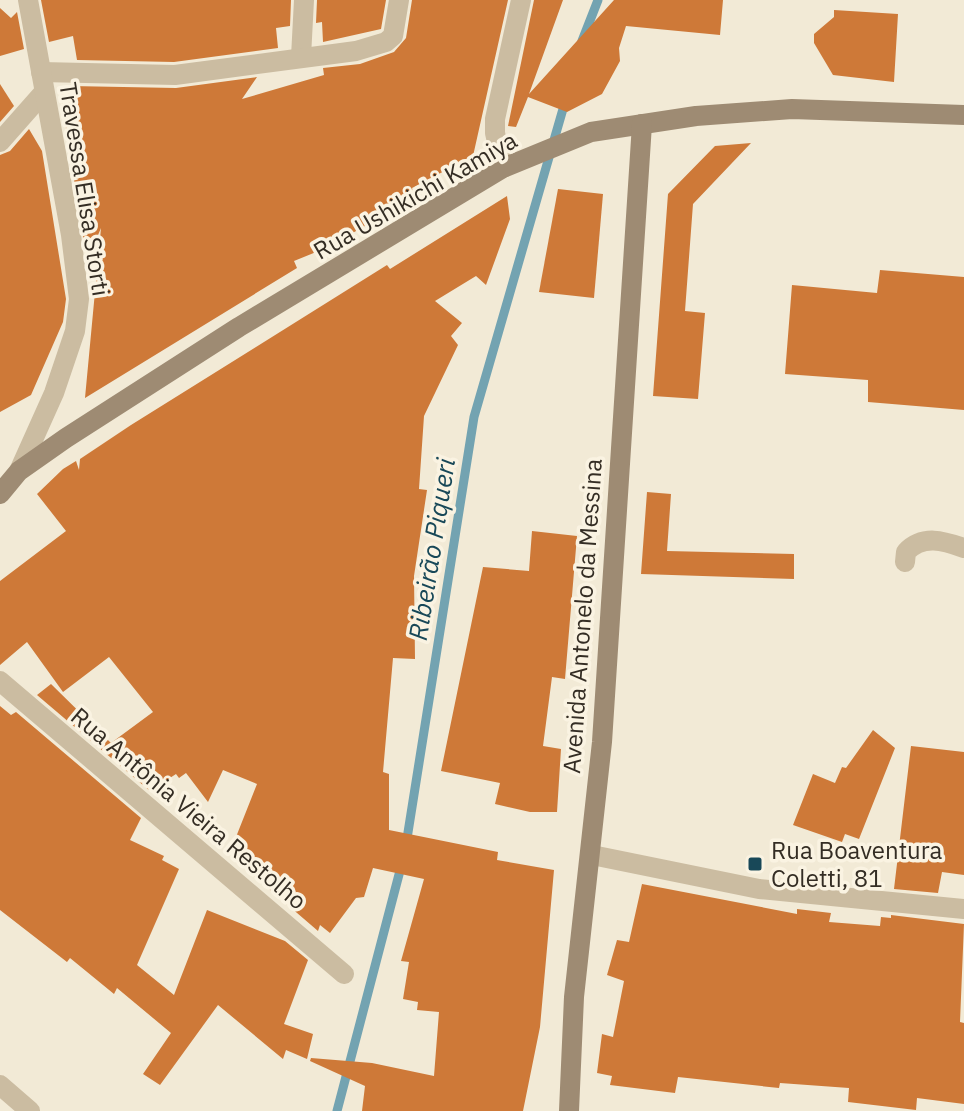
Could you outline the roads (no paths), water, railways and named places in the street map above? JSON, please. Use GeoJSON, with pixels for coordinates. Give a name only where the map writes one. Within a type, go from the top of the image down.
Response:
{"type":"FeatureCollection","features":[{"type":"Feature","properties":{"kind":"main road","name":"Rua Ushikichi Kamiya"},"geometry":{"type":"LineString","coordinates":[[0,494],[19,471],[239,327],[511,165],[591,132],[792,109],[964,115]]}},
{"type":"Feature","properties":{"kind":"main road","name":"Avenida Antonelo da Messina"},"geometry":{"type":"LineString","coordinates":[[569,1111],[574,997],[592,855],[642,124]]}},
{"type":"Feature","properties":{"kind":"street","name":"Travessa Elisa Storti"},"geometry":{"type":"LineString","coordinates":[[19,471],[58,381],[75,331],[79,299],[28,0]]}},
{"type":"Feature","properties":{"kind":"street"},"geometry":{"type":"LineString","coordinates":[[301,57],[304,0]]}},
{"type":"Feature","properties":{"kind":"street"},"geometry":{"type":"LineString","coordinates":[[0,142],[43,82],[175,75],[356,51],[386,42],[397,27],[399,0]]}},
{"type":"Feature","properties":{"kind":"street"},"geometry":{"type":"LineString","coordinates":[[511,165],[495,133],[495,119],[521,0]]}},
{"type":"Feature","properties":{"kind":"street"},"geometry":{"type":"LineString","coordinates":[[905,562],[906,552],[924,540],[943,541],[964,548]]}},
{"type":"Feature","properties":{"kind":"street","name":"Rua Antônia Vieira Restolho"},"geometry":{"type":"LineString","coordinates":[[0,681],[344,974]]}},
{"type":"Feature","properties":{"kind":"street"},"geometry":{"type":"LineString","coordinates":[[592,855],[759,889],[964,909]]}},
{"type":"Feature","properties":{"kind":"street"},"geometry":{"type":"LineString","coordinates":[[0,1085],[30,1111]]}},
{"type":"Feature","properties":{"kind":"waterway","name":"Ribeirão Piqueri"},"geometry":{"type":"LineString","coordinates":[[582,41],[598,0]]}},
{"type":"Feature","properties":{"kind":"waterway","name":"Ribeirão Piqueri"},"geometry":{"type":"LineString","coordinates":[[406,845],[474,417],[565,102]]}},
{"type":"Feature","properties":{"kind":"waterway","name":"Ribeirão Piqueri"},"geometry":{"type":"LineString","coordinates":[[337,1111],[402,863]]}},
{"type":"Feature","properties":{"kind":"place","name":"Rua Boaventura Coletti, 81"},"geometry":{"type":"Point","coordinates":[755,864]}}]}
